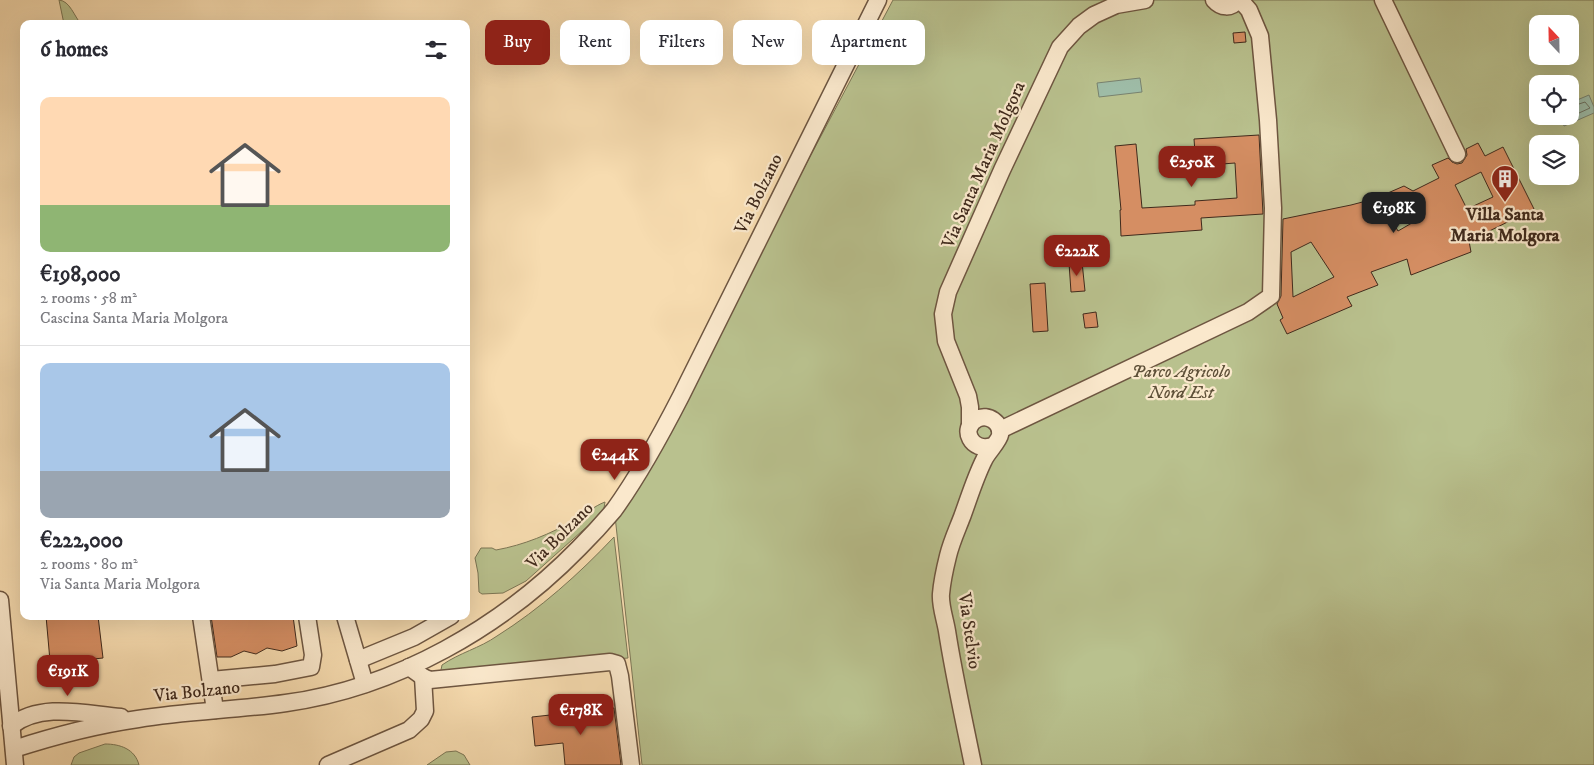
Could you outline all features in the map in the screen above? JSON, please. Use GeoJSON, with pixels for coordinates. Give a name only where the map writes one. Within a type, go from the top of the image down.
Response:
{"type":"FeatureCollection","features":[{"type":"Feature","properties":{"kind":"street","name":"Via Bolzano"},"geometry":{"type":"LineString","coordinates":[[138,719],[287,703],[327,695],[365,684],[409,667],[471,634],[536,588],[564,563],[612,512],[648,458],[681,396],[878,0]]}},
{"type":"Feature","properties":{"kind":"street","name":"Via Santa Maria Molgora"},"geometry":{"type":"LineString","coordinates":[[968,396],[946,341],[943,314],[948,292],[998,179],[1060,47],[1079,26],[1094,15],[1116,5],[1145,0]]}},
{"type":"Feature","properties":{"kind":"street"},"geometry":{"type":"LineString","coordinates":[[1000,430],[1248,312],[1271,296],[1273,208],[1268,120],[1260,36],[1249,10],[1239,0],[1232,6],[1227,7],[1218,4],[1214,0]]}},
{"type":"Feature","properties":{"kind":"street"},"geometry":{"type":"LineString","coordinates":[[1383,0],[1457,154]]}},
{"type":"Feature","properties":{"kind":"street"},"geometry":{"type":"LineString","coordinates":[[968,396],[987,417],[996,422],[1000,430],[998,439],[992,446],[982,448],[974,444],[969,436],[970,407],[968,396]]}},
{"type":"Feature","properties":{"kind":"street"},"geometry":{"type":"LineString","coordinates":[[970,426],[977,419],[987,417]]}},
{"type":"Feature","properties":{"kind":"street","name":"Via Stelvio"},"geometry":{"type":"LineString","coordinates":[[974,444],[977,476]]}},
{"type":"Feature","properties":{"kind":"street","name":"Via Stelvio"},"geometry":{"type":"LineString","coordinates":[[973,765],[949,646],[941,595],[948,555],[977,476],[992,446]]}},
{"type":"Feature","properties":{"kind":"street"},"geometry":{"type":"LineString","coordinates":[[0,600],[14,757],[48,738],[138,719]]}},
{"type":"Feature","properties":{"kind":"street"},"geometry":{"type":"LineString","coordinates":[[202,620],[216,710]]}},
{"type":"Feature","properties":{"kind":"street"},"geometry":{"type":"LineString","coordinates":[[211,680],[275,674],[311,666],[313,655],[308,620]]}},
{"type":"Feature","properties":{"kind":"street"},"geometry":{"type":"LineString","coordinates":[[346,620],[365,684]]}},
{"type":"Feature","properties":{"kind":"street"},"geometry":{"type":"LineString","coordinates":[[358,660],[414,637],[444,620]]}},
{"type":"Feature","properties":{"kind":"street"},"geometry":{"type":"LineString","coordinates":[[409,667],[430,680],[610,662],[617,664],[631,765]]}},
{"type":"Feature","properties":{"kind":"street"},"geometry":{"type":"LineString","coordinates":[[328,765],[409,730],[421,719],[425,711],[423,677]]}},
{"type":"Feature","properties":{"kind":"street"},"geometry":{"type":"LineString","coordinates":[[11,726],[26,716],[43,712],[138,719]]}},
{"type":"Feature","properties":{"kind":"green space"},"geometry":{"type":"Polygon","coordinates":[[[59,0],[69,6],[78,20],[63,20],[59,0]]]}},
{"type":"Feature","properties":{"kind":"green space","name":"Parco Agricolo Nord Est"},"geometry":{"type":"Polygon","coordinates":[[[893,0],[1594,0],[1594,765],[642,765],[615,516],[859,65],[925,65],[925,20],[882,20],[893,0]]]}},
{"type":"Feature","properties":{"kind":"green space"},"geometry":{"type":"Polygon","coordinates":[[[605,502],[604,508],[591,523],[526,581],[503,593],[482,594],[479,592],[475,558],[481,548],[496,550],[537,538],[566,525],[605,502]]]}},
{"type":"Feature","properties":{"kind":"green space"},"geometry":{"type":"Polygon","coordinates":[[[614,537],[628,658],[444,674],[441,670],[442,665],[490,640],[544,603],[614,537]]]}},
{"type":"Feature","properties":{"kind":"green space"},"geometry":{"type":"Polygon","coordinates":[[[105,744],[121,746],[130,751],[139,765],[71,765],[74,757],[79,753],[105,744]]]}},
{"type":"Feature","properties":{"kind":"green space"},"geometry":{"type":"Polygon","coordinates":[[[456,751],[464,755],[470,765],[427,765],[446,752],[456,751]]]}},
{"type":"Feature","properties":{"kind":"water"},"geometry":{"type":"Polygon","coordinates":[[[1140,78],[1142,92],[1099,97],[1097,83],[1140,78]]]}},
{"type":"Feature","properties":{"kind":"water"},"geometry":{"type":"Polygon","coordinates":[[[1589,95],[1594,107],[1594,113],[1579,120],[1579,99],[1589,95]]]}},
{"type":"Feature","properties":{"kind":"building"},"geometry":{"type":"Polygon","coordinates":[[[1245,32],[1246,42],[1234,43],[1233,33],[1245,32]]]}},
{"type":"Feature","properties":{"kind":"building"},"geometry":{"type":"Polygon","coordinates":[[[1259,135],[1263,214],[1201,218],[1202,230],[1121,236],[1121,210],[1115,146],[1136,144],[1142,208],[1195,205],[1195,201],[1237,198],[1235,163],[1196,166],[1194,139],[1259,135]]]}},
{"type":"Feature","properties":{"kind":"building"},"geometry":{"type":"Polygon","coordinates":[[[1478,143],[1485,156],[1503,147],[1534,209],[1469,241],[1471,252],[1411,275],[1407,259],[1371,272],[1378,285],[1347,297],[1352,306],[1287,334],[1280,320],[1283,318],[1277,304],[1281,296],[1283,219],[1374,199],[1404,186],[1413,191],[1439,178],[1432,165],[1448,158],[1457,164],[1462,163],[1467,155],[1466,149],[1478,143]],[[1481,172],[1455,185],[1467,209],[1493,197],[1481,172]],[[1413,194],[1384,207],[1398,231],[1424,216],[1413,194]],[[1311,242],[1291,252],[1293,297],[1334,277],[1311,242]]]}},
{"type":"Feature","properties":{"kind":"building"},"geometry":{"type":"Polygon","coordinates":[[[1082,262],[1085,291],[1071,292],[1069,263],[1082,262]]]}},
{"type":"Feature","properties":{"kind":"building"},"geometry":{"type":"Polygon","coordinates":[[[1045,283],[1048,331],[1033,332],[1030,284],[1045,283]]]}},
{"type":"Feature","properties":{"kind":"building"},"geometry":{"type":"Polygon","coordinates":[[[1096,312],[1098,327],[1085,328],[1083,314],[1096,312]]]}},
{"type":"Feature","properties":{"kind":"building"},"geometry":{"type":"Polygon","coordinates":[[[46,620],[98,620],[103,658],[84,660],[72,683],[51,672],[46,620]]]}},
{"type":"Feature","properties":{"kind":"building"},"geometry":{"type":"Polygon","coordinates":[[[212,620],[294,620],[297,646],[282,651],[267,648],[256,654],[244,651],[231,657],[217,657],[212,620]]]}},
{"type":"Feature","properties":{"kind":"building"},"geometry":{"type":"Polygon","coordinates":[[[614,708],[621,765],[565,765],[563,743],[535,746],[532,717],[614,708]]]}},
{"type":"Feature","properties":{"kind":"place","name":"Villa Santa Maria Molgora"},"geometry":{"type":"Point","coordinates":[1505,203]}}]}
